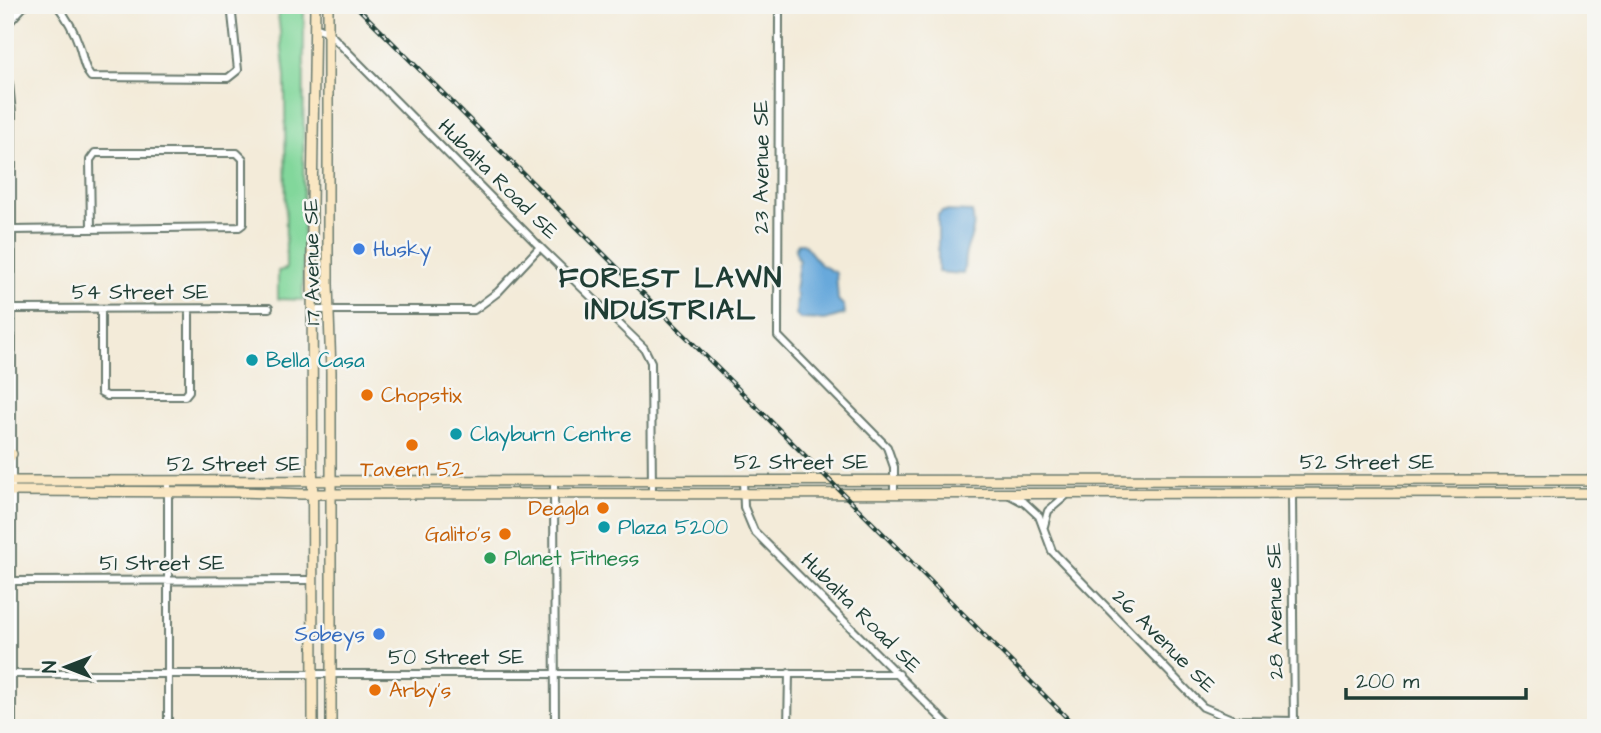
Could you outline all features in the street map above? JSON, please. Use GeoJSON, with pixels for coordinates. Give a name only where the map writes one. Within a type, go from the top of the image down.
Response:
{"type":"FeatureCollection","features":[{"type":"Feature","properties":{"kind":"main road","name":"17 Avenue SE"},"geometry":{"type":"LineString","coordinates":[[313,728],[312,310],[315,5]]}},
{"type":"Feature","properties":{"kind":"main road","name":"17 Avenue SE"},"geometry":{"type":"LineString","coordinates":[[328,5],[331,728]]}},
{"type":"Feature","properties":{"kind":"main road"},"geometry":{"type":"LineString","coordinates":[[5,464],[12,454]]}},
{"type":"Feature","properties":{"kind":"main road","name":"52 Street SE"},"geometry":{"type":"LineString","coordinates":[[8,486],[651,480],[1596,480]]}},
{"type":"Feature","properties":{"kind":"main road","name":"52 Street SE"},"geometry":{"type":"LineString","coordinates":[[168,486],[312,494],[1596,493]]}},
{"type":"Feature","properties":{"kind":"street"},"geometry":{"type":"LineString","coordinates":[[5,27],[25,5]]}},
{"type":"Feature","properties":{"kind":"street"},"geometry":{"type":"LineString","coordinates":[[57,5],[68,19],[80,47],[86,71],[91,77],[228,78],[237,70],[231,5]]}},
{"type":"Feature","properties":{"kind":"street","name":"23 Avenue SE"},"geometry":{"type":"LineString","coordinates":[[779,5],[778,336],[887,447],[894,467],[894,493]]}},
{"type":"Feature","properties":{"kind":"street","name":"Hubalta Road SE"},"geometry":{"type":"LineString","coordinates":[[314,27],[328,32],[540,247],[645,348],[651,362],[651,480]]}},
{"type":"Feature","properties":{"kind":"street"},"geometry":{"type":"LineString","coordinates":[[5,74],[12,113],[8,153],[12,309],[8,396],[12,454],[8,486],[12,581],[12,728]]}},
{"type":"Feature","properties":{"kind":"street"},"geometry":{"type":"LineString","coordinates":[[11,230],[91,229],[239,227],[243,224],[243,159],[237,153],[95,153],[90,160],[91,229]]}},
{"type":"Feature","properties":{"kind":"street"},"geometry":{"type":"LineString","coordinates":[[312,310],[474,310],[498,292],[540,247]]}},
{"type":"Feature","properties":{"kind":"street","name":"54 Street SE"},"geometry":{"type":"LineString","coordinates":[[12,309],[269,308]]}},
{"type":"Feature","properties":{"kind":"street"},"geometry":{"type":"LineString","coordinates":[[101,310],[101,393],[107,396],[185,396],[189,391],[189,310]]}},
{"type":"Feature","properties":{"kind":"street"},"geometry":{"type":"LineString","coordinates":[[651,480],[652,493]]}},
{"type":"Feature","properties":{"kind":"street","name":"Hubalta Road SE"},"geometry":{"type":"LineString","coordinates":[[743,480],[744,507],[754,531],[951,728]]}},
{"type":"Feature","properties":{"kind":"street"},"geometry":{"type":"LineString","coordinates":[[554,482],[555,728]]}},
{"type":"Feature","properties":{"kind":"street"},"geometry":{"type":"LineString","coordinates":[[168,486],[168,728]]}},
{"type":"Feature","properties":{"kind":"street","name":"26 Avenue SE"},"geometry":{"type":"LineString","coordinates":[[1007,493],[1025,503],[1039,516],[1052,551],[1203,707],[1234,720],[1294,724]]}},
{"type":"Feature","properties":{"kind":"street"},"geometry":{"type":"LineString","coordinates":[[1044,526],[1048,511],[1070,493]]}},
{"type":"Feature","properties":{"kind":"street","name":"28 Avenue SE"},"geometry":{"type":"LineString","coordinates":[[1292,493],[1294,724]]}},
{"type":"Feature","properties":{"kind":"street","name":"51 Street SE"},"geometry":{"type":"LineString","coordinates":[[12,581],[312,580]]}},
{"type":"Feature","properties":{"kind":"street"},"geometry":{"type":"LineString","coordinates":[[788,728],[789,673]]}},
{"type":"Feature","properties":{"kind":"street","name":"50 Street SE"},"geometry":{"type":"LineString","coordinates":[[12,674],[899,674]]}},
{"type":"Feature","properties":{"kind":"green space"},"geometry":{"type":"Polygon","coordinates":[[[277,5],[304,5],[303,300],[278,299],[278,271],[286,269],[285,76],[277,5]]]}},
{"type":"Feature","properties":{"kind":"water"},"geometry":{"type":"Polygon","coordinates":[[[942,211],[972,212],[973,231],[966,251],[963,274],[938,272],[938,215],[942,211]]]}},
{"type":"Feature","properties":{"kind":"water"},"geometry":{"type":"Polygon","coordinates":[[[798,243],[803,243],[820,264],[836,273],[838,300],[844,306],[845,314],[825,320],[800,319],[796,315],[795,291],[799,261],[795,250],[798,243]]]}},
{"type":"Feature","properties":{"kind":"railway"},"geometry":{"type":"LineString","coordinates":[[355,5],[1077,728]]}},
{"type":"Feature","properties":{"kind":"place","name":"Husky"},"geometry":{"type":"Point","coordinates":[359,249]}},
{"type":"Feature","properties":{"kind":"place","name":"Bella Casa"},"geometry":{"type":"Point","coordinates":[252,360]}},
{"type":"Feature","properties":{"kind":"place","name":"Chopstix"},"geometry":{"type":"Point","coordinates":[367,395]}},
{"type":"Feature","properties":{"kind":"place","name":"Clayburn Centre"},"geometry":{"type":"Point","coordinates":[456,434]}},
{"type":"Feature","properties":{"kind":"place","name":"Tavern 52"},"geometry":{"type":"Point","coordinates":[412,445]}},
{"type":"Feature","properties":{"kind":"place","name":"Deagla"},"geometry":{"type":"Point","coordinates":[603,508]}},
{"type":"Feature","properties":{"kind":"place","name":"Plaza 5200"},"geometry":{"type":"Point","coordinates":[604,527]}},
{"type":"Feature","properties":{"kind":"place","name":"Galito's"},"geometry":{"type":"Point","coordinates":[505,534]}},
{"type":"Feature","properties":{"kind":"place","name":"Planet Fitness"},"geometry":{"type":"Point","coordinates":[490,558]}},
{"type":"Feature","properties":{"kind":"place","name":"Sobeys"},"geometry":{"type":"Point","coordinates":[379,634]}},
{"type":"Feature","properties":{"kind":"place","name":"Arby's"},"geometry":{"type":"Point","coordinates":[375,690]}},
{"type":"Feature","properties":{"kind":"district","name":"FOREST LAWN INDUSTRIAL"},"geometry":{"type":"Point","coordinates":[671,294]}}]}
